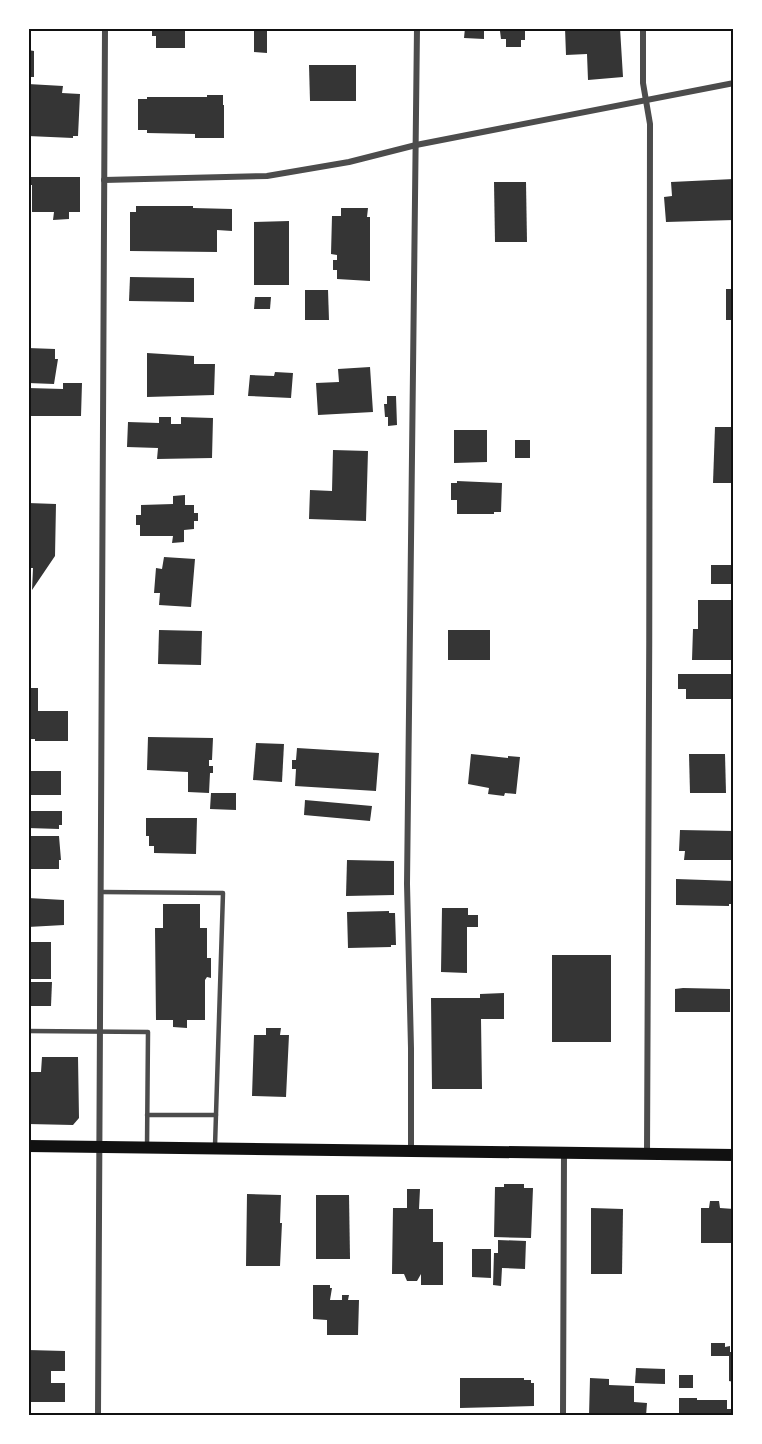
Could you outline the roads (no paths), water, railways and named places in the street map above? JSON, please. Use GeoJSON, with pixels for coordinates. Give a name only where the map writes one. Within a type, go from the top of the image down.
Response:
{"type":"FeatureCollection","features":[{"type":"Feature","properties":{"kind":"main road"},"geometry":{"type":"LineString","coordinates":[[28,1146],[734,1155]]}},
{"type":"Feature","properties":{"kind":"street"},"geometry":{"type":"LineString","coordinates":[[98,1416],[105,28]]}},
{"type":"Feature","properties":{"kind":"street"},"geometry":{"type":"LineString","coordinates":[[411,1151],[407,884],[417,28]]}},
{"type":"Feature","properties":{"kind":"street"},"geometry":{"type":"LineString","coordinates":[[644,28],[643,83],[650,124],[651,498],[647,1154]]}},
{"type":"Feature","properties":{"kind":"street"},"geometry":{"type":"LineString","coordinates":[[104,180],[267,176],[349,162],[417,145],[734,83]]}},
{"type":"Feature","properties":{"kind":"street"},"geometry":{"type":"LineString","coordinates":[[563,1416],[564,1153]]}},
{"type":"Feature","properties":{"kind":"lane"},"geometry":{"type":"LineString","coordinates":[[101,892],[223,893],[215,1149]]}},
{"type":"Feature","properties":{"kind":"lane"},"geometry":{"type":"LineString","coordinates":[[28,1031],[148,1032],[147,1148]]}},
{"type":"Feature","properties":{"kind":"lane"},"geometry":{"type":"LineString","coordinates":[[147,1115],[216,1115]]}}]}
